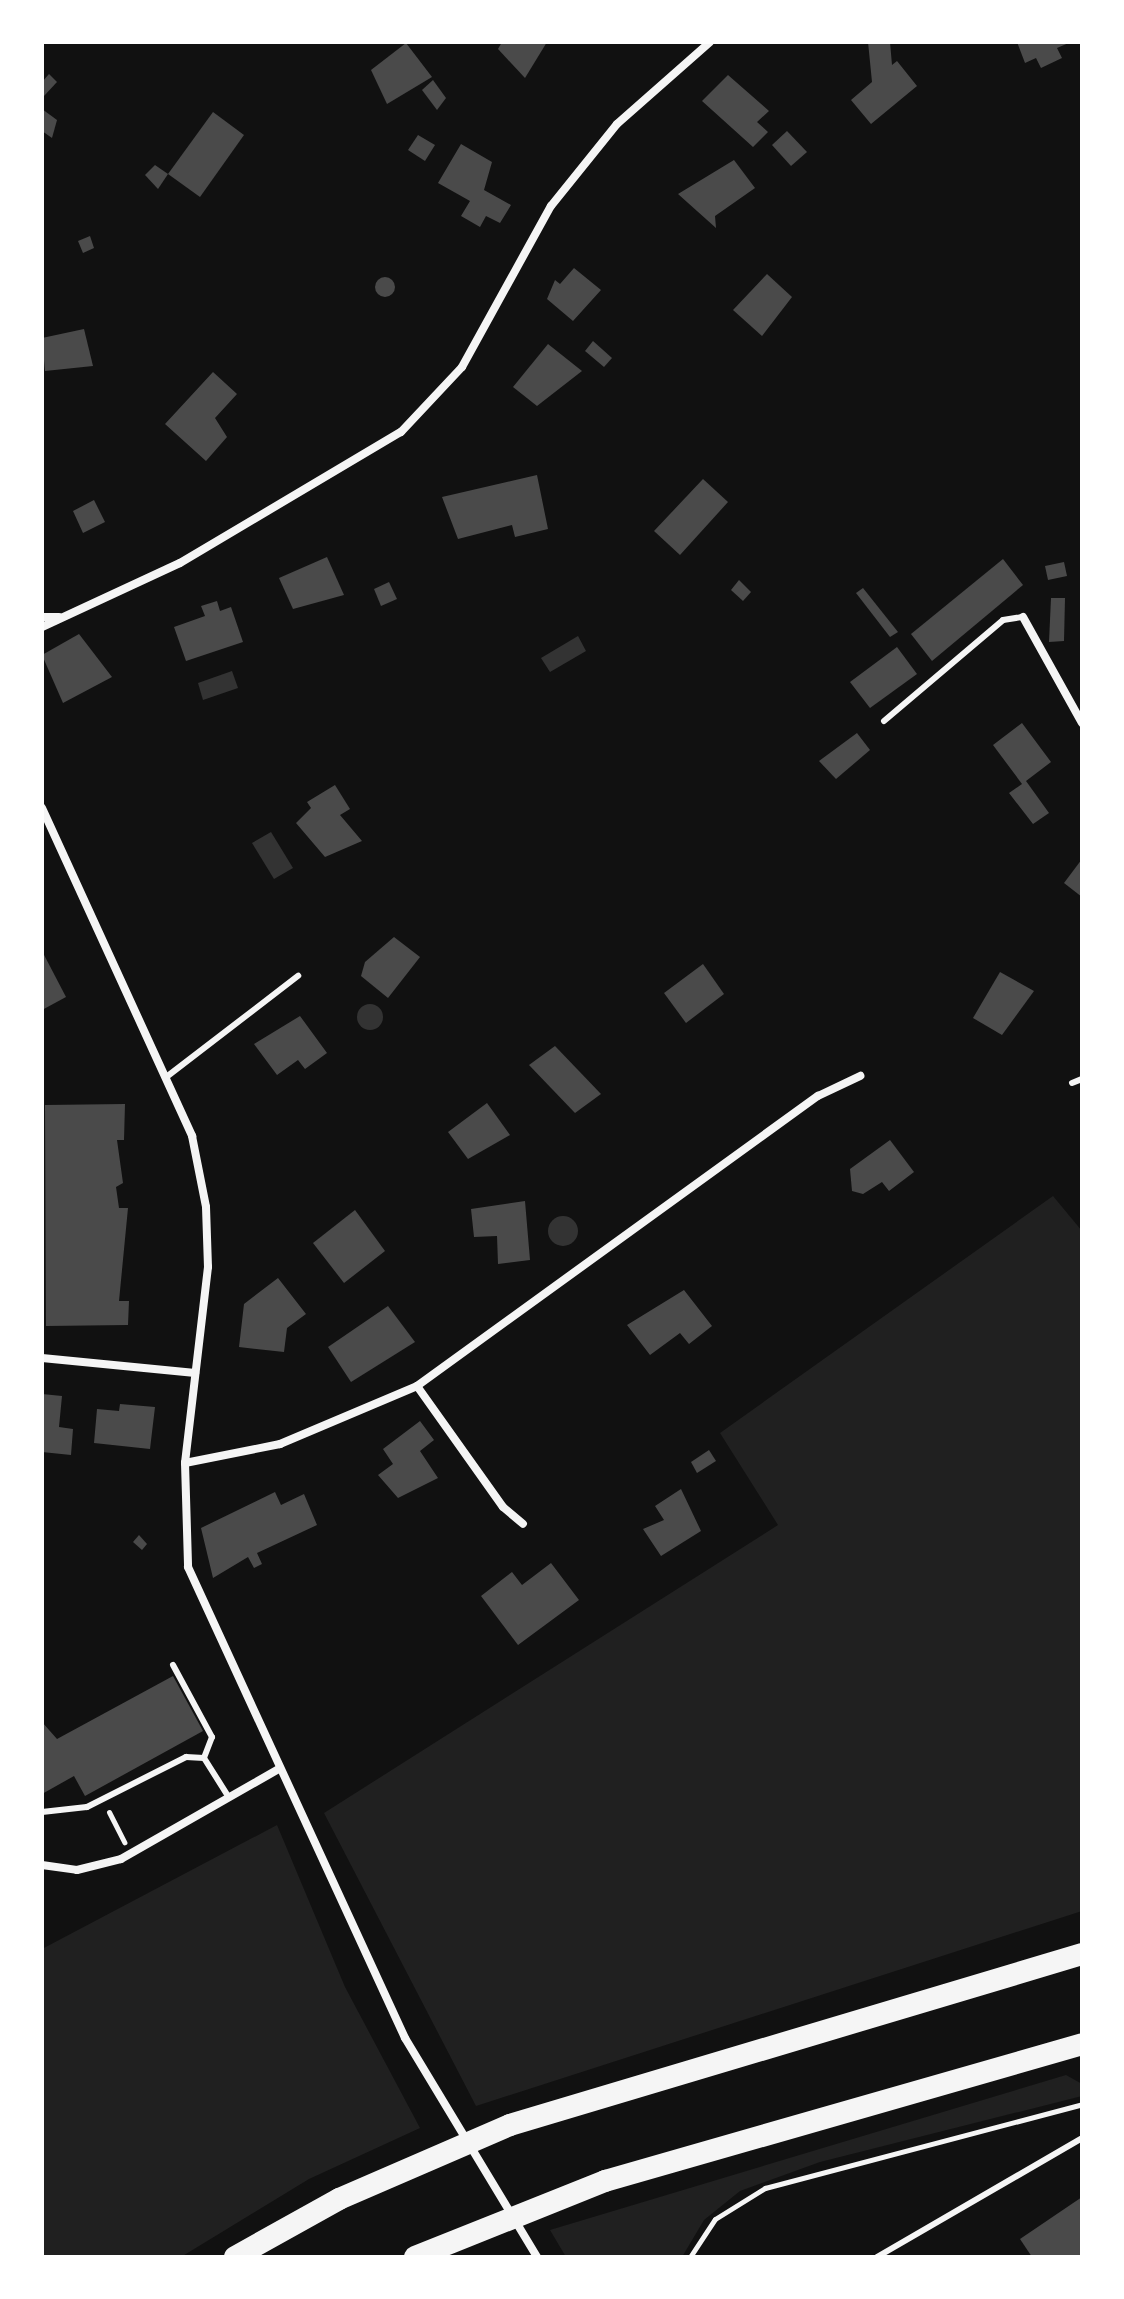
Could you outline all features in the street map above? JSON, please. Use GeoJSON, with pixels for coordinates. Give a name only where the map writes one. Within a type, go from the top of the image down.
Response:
{"type":"FeatureCollection","features":[{"type":"Feature","properties":{"kind":"highway"},"geometry":{"type":"LineString","coordinates":[[235,2257],[339,2199],[510,2125],[1082,1954]]}},
{"type":"Feature","properties":{"kind":"highway"},"geometry":{"type":"LineString","coordinates":[[415,2257],[605,2181],[1082,2044]]}},
{"type":"Feature","properties":{"kind":"street"},"geometry":{"type":"LineString","coordinates":[[42,627],[180,563],[401,432],[462,367],[551,206],[617,124],[710,42]]}},
{"type":"Feature","properties":{"kind":"street"},"geometry":{"type":"LineString","coordinates":[[42,617],[60,617]]}},
{"type":"Feature","properties":{"kind":"street"},"geometry":{"type":"LineString","coordinates":[[1023,617],[1082,723]]}},
{"type":"Feature","properties":{"kind":"street"},"geometry":{"type":"LineString","coordinates":[[42,808],[192,1136],[206,1207],[208,1267],[185,1463],[188,1567],[277,1770],[430,2078],[537,2257]]}},
{"type":"Feature","properties":{"kind":"street"},"geometry":{"type":"LineString","coordinates":[[185,1463],[280,1444],[417,1386],[818,1096],[860,1076]]}},
{"type":"Feature","properties":{"kind":"street"},"geometry":{"type":"LineString","coordinates":[[42,1358],[195,1373]]}},
{"type":"Feature","properties":{"kind":"street"},"geometry":{"type":"LineString","coordinates":[[417,1386],[503,1507],[523,1524]]}},
{"type":"Feature","properties":{"kind":"street"},"geometry":{"type":"LineString","coordinates":[[42,1865],[77,1870],[130,1854],[277,1770]]}},
{"type":"Feature","properties":{"kind":"lane"},"geometry":{"type":"LineString","coordinates":[[884,721],[1003,620],[1023,617]]}},
{"type":"Feature","properties":{"kind":"lane"},"geometry":{"type":"LineString","coordinates":[[165,1078],[298,976]]}},
{"type":"Feature","properties":{"kind":"lane"},"geometry":{"type":"LineString","coordinates":[[1072,1083],[1082,1079]]}},
{"type":"Feature","properties":{"kind":"lane"},"geometry":{"type":"LineString","coordinates":[[173,1665],[212,1737],[204,1758]]}},
{"type":"Feature","properties":{"kind":"lane"},"geometry":{"type":"LineString","coordinates":[[42,1812],[99,1801],[186,1757],[204,1758]]}},
{"type":"Feature","properties":{"kind":"lane"},"geometry":{"type":"LineString","coordinates":[[204,1758],[228,1796]]}},
{"type":"Feature","properties":{"kind":"lane"},"geometry":{"type":"LineString","coordinates":[[877,2257],[1082,2138]]}},
{"type":"Feature","properties":{"kind":"path"},"geometry":{"type":"LineString","coordinates":[[99,1801],[130,1854]]}},
{"type":"Feature","properties":{"kind":"path"},"geometry":{"type":"LineString","coordinates":[[690,2257],[715,2219],[765,2188],[1082,2104]]}},
{"type":"Feature","properties":{"kind":"shaded area"},"geometry":{"type":"Polygon","coordinates":[[[578,636],[586,651],[550,672],[541,658],[578,636]]]}},
{"type":"Feature","properties":{"kind":"shaded area"},"geometry":{"type":"Polygon","coordinates":[[[232,671],[238,688],[203,700],[198,683],[232,671]]]}},
{"type":"Feature","properties":{"kind":"shaded area"},"geometry":{"type":"Polygon","coordinates":[[[271,832],[293,868],[274,879],[252,843],[271,832]]]}},
{"type":"Feature","properties":{"kind":"shaded area"},"geometry":{"type":"Polygon","coordinates":[[[370,1004],[379,1008],[383,1017],[379,1026],[370,1030],[361,1026],[357,1017],[361,1008],[370,1004]]]}},
{"type":"Feature","properties":{"kind":"shaded area"},"geometry":{"type":"Polygon","coordinates":[[[1053,1196],[1082,1231],[1082,1911],[476,2106],[324,1813],[778,1525],[720,1433],[1053,1196]]]}},
{"type":"Feature","properties":{"kind":"shaded area"},"geometry":{"type":"Polygon","coordinates":[[[563,1216],[569,1217],[577,1225],[577,1237],[569,1245],[563,1246],[557,1245],[549,1237],[548,1231],[549,1225],[557,1217],[563,1216]]]}},
{"type":"Feature","properties":{"kind":"shaded area"},"geometry":{"type":"Polygon","coordinates":[[[277,1825],[345,1987],[420,2128],[309,2179],[181,2257],[42,2257],[42,1949],[277,1825]]]}},
{"type":"Feature","properties":{"kind":"shaded area"},"geometry":{"type":"Polygon","coordinates":[[[1066,2075],[1082,2084],[1082,2096],[820,2162],[740,2191],[704,2220],[682,2257],[566,2257],[550,2230],[1066,2075]]]}},
{"type":"Feature","properties":{"kind":"building"},"geometry":{"type":"Polygon","coordinates":[[[502,42],[547,42],[525,78],[498,49],[502,42]]]}},
{"type":"Feature","properties":{"kind":"building"},"geometry":{"type":"Polygon","coordinates":[[[868,42],[890,42],[892,65],[897,61],[917,86],[871,124],[851,100],[872,82],[868,42]]]}},
{"type":"Feature","properties":{"kind":"building"},"geometry":{"type":"Polygon","coordinates":[[[1017,42],[1071,42],[1057,48],[1062,58],[1041,68],[1036,58],[1025,63],[1017,42]]]}},
{"type":"Feature","properties":{"kind":"building"},"geometry":{"type":"Polygon","coordinates":[[[406,43],[432,77],[387,104],[371,70],[406,43]]]}},
{"type":"Feature","properties":{"kind":"building"},"geometry":{"type":"Polygon","coordinates":[[[49,74],[57,82],[44,96],[42,82],[49,74]]]}},
{"type":"Feature","properties":{"kind":"building"},"geometry":{"type":"Polygon","coordinates":[[[728,75],[769,111],[757,122],[768,132],[753,147],[702,101],[728,75]]]}},
{"type":"Feature","properties":{"kind":"building"},"geometry":{"type":"Polygon","coordinates":[[[433,80],[446,98],[437,110],[422,90],[433,80]]]}},
{"type":"Feature","properties":{"kind":"building"},"geometry":{"type":"Polygon","coordinates":[[[42,109],[57,120],[52,138],[42,131],[42,109]]]}},
{"type":"Feature","properties":{"kind":"building"},"geometry":{"type":"Polygon","coordinates":[[[213,112],[244,135],[200,197],[168,174],[213,112]]]}},
{"type":"Feature","properties":{"kind":"building"},"geometry":{"type":"Polygon","coordinates":[[[787,131],[807,152],[791,166],[772,145],[787,131]]]}},
{"type":"Feature","properties":{"kind":"building"},"geometry":{"type":"Polygon","coordinates":[[[418,135],[435,145],[425,161],[408,150],[418,135]]]}},
{"type":"Feature","properties":{"kind":"building"},"geometry":{"type":"Polygon","coordinates":[[[461,144],[492,162],[484,190],[511,205],[500,223],[486,216],[480,227],[461,216],[470,201],[438,183],[461,144]]]}},
{"type":"Feature","properties":{"kind":"building"},"geometry":{"type":"Polygon","coordinates":[[[734,160],[755,188],[715,216],[716,228],[678,194],[734,160]]]}},
{"type":"Feature","properties":{"kind":"building"},"geometry":{"type":"Polygon","coordinates":[[[155,165],[168,174],[158,189],[145,175],[155,165]]]}},
{"type":"Feature","properties":{"kind":"building"},"geometry":{"type":"Polygon","coordinates":[[[90,236],[94,248],[83,253],[78,241],[90,236]]]}},
{"type":"Feature","properties":{"kind":"building"},"geometry":{"type":"Polygon","coordinates":[[[574,268],[601,290],[573,321],[547,299],[555,280],[560,284],[574,268]]]}},
{"type":"Feature","properties":{"kind":"building"},"geometry":{"type":"Polygon","coordinates":[[[767,274],[792,297],[762,336],[733,310],[767,274]]]}},
{"type":"Feature","properties":{"kind":"building"},"geometry":{"type":"Polygon","coordinates":[[[385,277],[392,280],[395,287],[392,294],[385,297],[378,294],[375,287],[378,280],[385,277]]]}},
{"type":"Feature","properties":{"kind":"building"},"geometry":{"type":"Polygon","coordinates":[[[84,329],[93,366],[45,371],[42,338],[84,329]]]}},
{"type":"Feature","properties":{"kind":"building"},"geometry":{"type":"Polygon","coordinates":[[[593,341],[612,358],[604,367],[585,351],[593,341]]]}},
{"type":"Feature","properties":{"kind":"building"},"geometry":{"type":"Polygon","coordinates":[[[548,344],[582,371],[537,406],[513,387],[548,344]]]}},
{"type":"Feature","properties":{"kind":"building"},"geometry":{"type":"Polygon","coordinates":[[[213,372],[237,394],[215,418],[227,437],[206,461],[165,424],[213,372]]]}},
{"type":"Feature","properties":{"kind":"building"},"geometry":{"type":"Polygon","coordinates":[[[537,475],[548,529],[515,537],[512,525],[458,539],[442,497],[537,475]]]}},
{"type":"Feature","properties":{"kind":"building"},"geometry":{"type":"Polygon","coordinates":[[[703,479],[728,502],[680,555],[654,531],[703,479]]]}},
{"type":"Feature","properties":{"kind":"building"},"geometry":{"type":"Polygon","coordinates":[[[94,500],[105,522],[83,533],[73,511],[94,500]]]}},
{"type":"Feature","properties":{"kind":"building"},"geometry":{"type":"Polygon","coordinates":[[[327,557],[344,595],[293,609],[279,578],[327,557]]]}},
{"type":"Feature","properties":{"kind":"building"},"geometry":{"type":"Polygon","coordinates":[[[1003,559],[1023,585],[932,661],[911,634],[1003,559]]]}},
{"type":"Feature","properties":{"kind":"building"},"geometry":{"type":"Polygon","coordinates":[[[1064,562],[1067,576],[1048,580],[1045,566],[1064,562]]]}},
{"type":"Feature","properties":{"kind":"building"},"geometry":{"type":"Polygon","coordinates":[[[739,580],[751,592],[743,601],[731,590],[739,580]]]}},
{"type":"Feature","properties":{"kind":"building"},"geometry":{"type":"Polygon","coordinates":[[[389,582],[397,599],[381,606],[374,589],[389,582]]]}},
{"type":"Feature","properties":{"kind":"building"},"geometry":{"type":"Polygon","coordinates":[[[863,588],[898,632],[890,637],[856,593],[863,588]]]}},
{"type":"Feature","properties":{"kind":"building"},"geometry":{"type":"Polygon","coordinates":[[[1051,598],[1065,598],[1064,641],[1049,642],[1051,598]]]}},
{"type":"Feature","properties":{"kind":"building"},"geometry":{"type":"Polygon","coordinates":[[[217,601],[220,611],[231,607],[243,642],[186,661],[174,627],[205,616],[201,606],[217,601]]]}},
{"type":"Feature","properties":{"kind":"building"},"geometry":{"type":"Polygon","coordinates":[[[79,634],[112,677],[63,703],[42,655],[79,634]]]}},
{"type":"Feature","properties":{"kind":"building"},"geometry":{"type":"Polygon","coordinates":[[[897,647],[917,674],[870,708],[850,682],[897,647]]]}},
{"type":"Feature","properties":{"kind":"building"},"geometry":{"type":"Polygon","coordinates":[[[1022,723],[1051,762],[1026,781],[1049,813],[1033,824],[1009,793],[1022,784],[993,745],[1022,723]]]}},
{"type":"Feature","properties":{"kind":"building"},"geometry":{"type":"Polygon","coordinates":[[[857,733],[870,750],[836,779],[819,761],[857,733]]]}},
{"type":"Feature","properties":{"kind":"building"},"geometry":{"type":"Polygon","coordinates":[[[335,785],[350,809],[340,815],[362,841],[325,857],[296,823],[311,808],[307,802],[335,785]]]}},
{"type":"Feature","properties":{"kind":"building"},"geometry":{"type":"Polygon","coordinates":[[[1082,859],[1082,897],[1064,883],[1082,859]]]}},
{"type":"Feature","properties":{"kind":"building"},"geometry":{"type":"Polygon","coordinates":[[[394,937],[420,957],[388,998],[361,976],[365,962],[394,937]]]}},
{"type":"Feature","properties":{"kind":"building"},"geometry":{"type":"Polygon","coordinates":[[[42,951],[66,997],[42,1010],[42,951]]]}},
{"type":"Feature","properties":{"kind":"building"},"geometry":{"type":"Polygon","coordinates":[[[703,964],[724,994],[686,1023],[664,993],[703,964]]]}},
{"type":"Feature","properties":{"kind":"building"},"geometry":{"type":"Polygon","coordinates":[[[1000,972],[1034,991],[1002,1035],[973,1018],[1000,972]]]}},
{"type":"Feature","properties":{"kind":"building"},"geometry":{"type":"Polygon","coordinates":[[[300,1016],[327,1053],[305,1069],[298,1060],[277,1075],[254,1044],[300,1016]]]}},
{"type":"Feature","properties":{"kind":"building"},"geometry":{"type":"Polygon","coordinates":[[[555,1046],[601,1094],[575,1113],[529,1065],[555,1046]]]}},
{"type":"Feature","properties":{"kind":"building"},"geometry":{"type":"Polygon","coordinates":[[[487,1103],[510,1135],[468,1159],[448,1132],[487,1103]]]}},
{"type":"Feature","properties":{"kind":"building"},"geometry":{"type":"Polygon","coordinates":[[[125,1104],[124,1140],[117,1140],[123,1183],[116,1187],[119,1208],[128,1208],[119,1301],[129,1301],[128,1325],[46,1326],[45,1105],[125,1104]]]}},
{"type":"Feature","properties":{"kind":"building"},"geometry":{"type":"Polygon","coordinates":[[[890,1140],[914,1172],[889,1191],[882,1182],[863,1194],[852,1191],[850,1169],[890,1140]]]}},
{"type":"Feature","properties":{"kind":"building"},"geometry":{"type":"Polygon","coordinates":[[[525,1201],[530,1260],[498,1264],[497,1236],[474,1237],[471,1209],[525,1201]]]}},
{"type":"Feature","properties":{"kind":"building"},"geometry":{"type":"Polygon","coordinates":[[[355,1210],[385,1251],[344,1283],[313,1243],[355,1210]]]}},
{"type":"Feature","properties":{"kind":"building"},"geometry":{"type":"Polygon","coordinates":[[[278,1278],[306,1314],[287,1328],[284,1352],[239,1347],[244,1304],[278,1278]]]}},
{"type":"Feature","properties":{"kind":"building"},"geometry":{"type":"Polygon","coordinates":[[[684,1290],[712,1326],[689,1344],[680,1333],[650,1355],[627,1325],[684,1290]]]}},
{"type":"Feature","properties":{"kind":"building"},"geometry":{"type":"Polygon","coordinates":[[[388,1306],[415,1342],[351,1382],[328,1347],[388,1306]]]}},
{"type":"Feature","properties":{"kind":"building"},"geometry":{"type":"Polygon","coordinates":[[[42,1394],[62,1396],[59,1427],[73,1429],[71,1455],[42,1452],[42,1394]]]}},
{"type":"Feature","properties":{"kind":"building"},"geometry":{"type":"Polygon","coordinates":[[[120,1404],[155,1407],[150,1449],[94,1443],[97,1409],[119,1411],[120,1404]]]}},
{"type":"Feature","properties":{"kind":"building"},"geometry":{"type":"Polygon","coordinates":[[[420,1421],[434,1440],[420,1451],[438,1478],[398,1498],[378,1475],[393,1464],[383,1449],[420,1421]]]}},
{"type":"Feature","properties":{"kind":"building"},"geometry":{"type":"Polygon","coordinates":[[[709,1450],[716,1461],[697,1473],[691,1462],[709,1450]]]}},
{"type":"Feature","properties":{"kind":"building"},"geometry":{"type":"Polygon","coordinates":[[[681,1489],[701,1531],[661,1556],[643,1529],[664,1520],[655,1506],[681,1489]]]}},
{"type":"Feature","properties":{"kind":"building"},"geometry":{"type":"Polygon","coordinates":[[[275,1492],[281,1505],[304,1494],[317,1525],[257,1553],[262,1564],[254,1568],[248,1557],[213,1578],[201,1528],[275,1492]]]}},
{"type":"Feature","properties":{"kind":"building"},"geometry":{"type":"Polygon","coordinates":[[[139,1535],[147,1544],[142,1550],[133,1542],[139,1535]]]}},
{"type":"Feature","properties":{"kind":"building"},"geometry":{"type":"Polygon","coordinates":[[[551,1563],[579,1600],[518,1645],[481,1596],[512,1572],[522,1585],[551,1563]]]}},
{"type":"Feature","properties":{"kind":"building"},"geometry":{"type":"Polygon","coordinates":[[[173,1676],[203,1731],[85,1796],[74,1776],[42,1794],[42,1722],[57,1739],[173,1676]]]}},
{"type":"Feature","properties":{"kind":"building"},"geometry":{"type":"Polygon","coordinates":[[[1082,2197],[1082,2257],[1032,2257],[1020,2239],[1082,2197]]]}}]}
